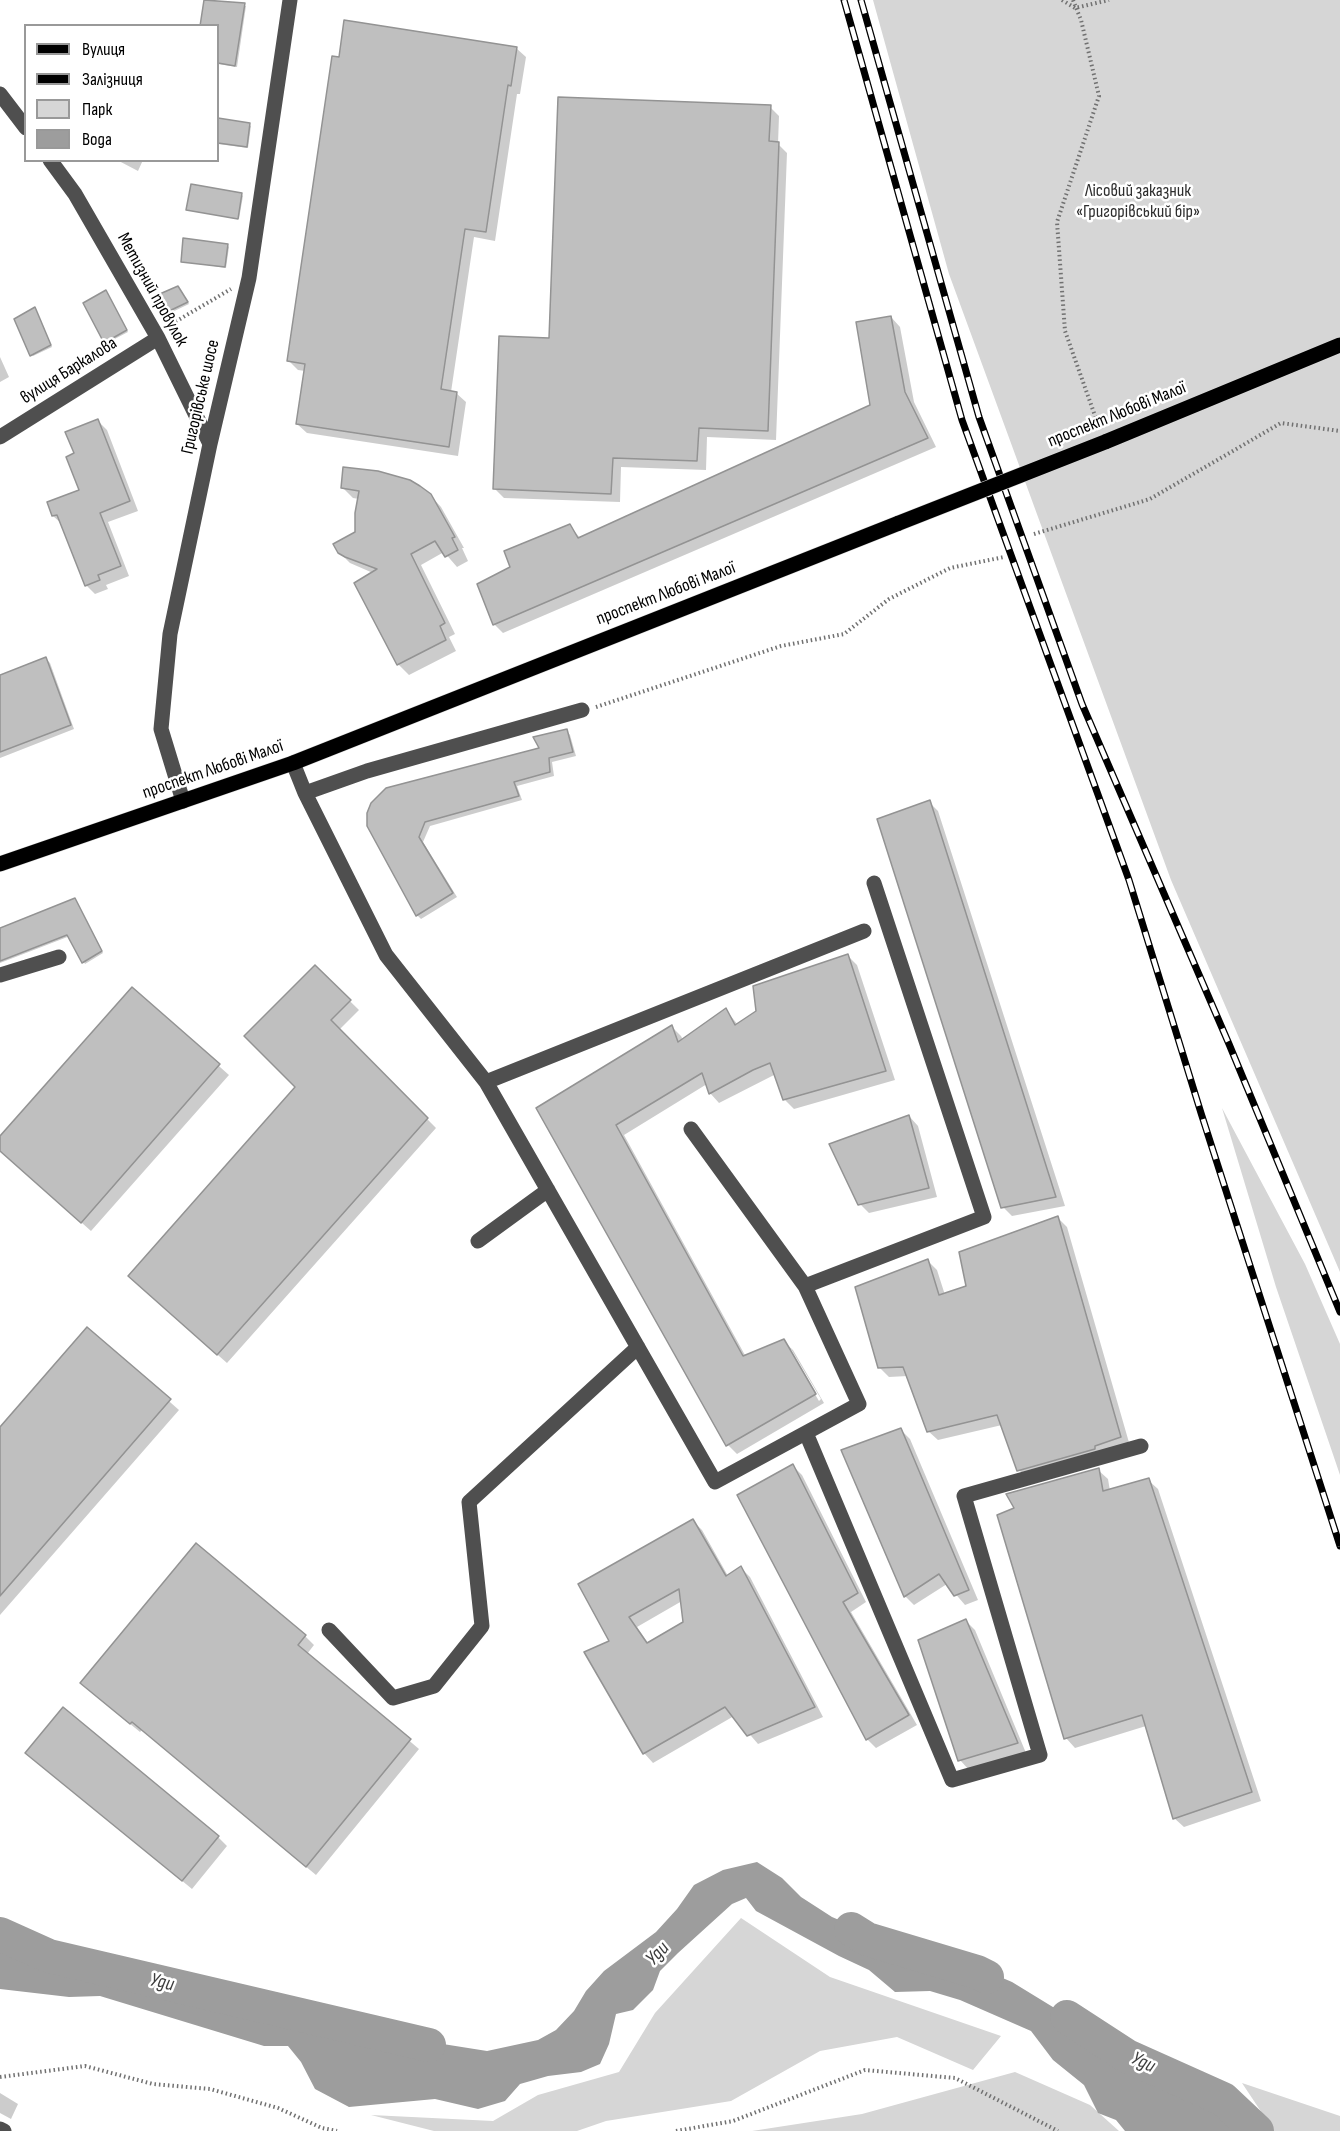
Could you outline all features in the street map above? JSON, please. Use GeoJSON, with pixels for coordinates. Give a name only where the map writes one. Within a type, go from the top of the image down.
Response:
{"type":"FeatureCollection","features":[{"type":"Feature","properties":{"kind":"main road","name":"проспект Любові Малої"},"geometry":{"type":"LineString","coordinates":[[0,864],[293,762],[1104,442],[1340,345]]}},
{"type":"Feature","properties":{"kind":"street","name":"Григорівське шосе"},"geometry":{"type":"LineString","coordinates":[[183,801],[161,729],[170,634],[210,444],[249,279],[290,0]]}},
{"type":"Feature","properties":{"kind":"street"},"geometry":{"type":"LineString","coordinates":[[0,94],[24,125]]}},
{"type":"Feature","properties":{"kind":"street","name":"Метизний провулок"},"geometry":{"type":"LineString","coordinates":[[51,162],[75,194],[158,338],[210,444]]}},
{"type":"Feature","properties":{"kind":"street","name":"вулиця Баркалова"},"geometry":{"type":"LineString","coordinates":[[0,437],[158,338]]}},
{"type":"Feature","properties":{"kind":"street"},"geometry":{"type":"LineString","coordinates":[[305,793],[367,771],[582,710]]}},
{"type":"Feature","properties":{"kind":"street"},"geometry":{"type":"LineString","coordinates":[[293,762],[305,793],[386,955],[486,1082],[715,1482],[859,1404],[805,1286],[691,1129]]}},
{"type":"Feature","properties":{"kind":"street"},"geometry":{"type":"LineString","coordinates":[[805,1286],[984,1217],[874,883]]}},
{"type":"Feature","properties":{"kind":"street"},"geometry":{"type":"LineString","coordinates":[[486,1082],[864,932]]}},
{"type":"Feature","properties":{"kind":"street"},"geometry":{"type":"LineString","coordinates":[[0,975],[59,957]]}},
{"type":"Feature","properties":{"kind":"street"},"geometry":{"type":"LineString","coordinates":[[478,1241],[548,1190]]}},
{"type":"Feature","properties":{"kind":"street"},"geometry":{"type":"LineString","coordinates":[[329,1630],[393,1698],[434,1686],[482,1626],[469,1502],[638,1347]]}},
{"type":"Feature","properties":{"kind":"street"},"geometry":{"type":"LineString","coordinates":[[806,1433],[952,1780],[1041,1755],[964,1496],[1141,1446]]}},
{"type":"Feature","properties":{"kind":"path"},"geometry":{"type":"LineString","coordinates":[[1062,0],[1075,8],[1109,0]]}},
{"type":"Feature","properties":{"kind":"path"},"geometry":{"type":"LineString","coordinates":[[1073,0],[1081,20],[1099,96],[1057,222],[1060,266],[1065,331],[1104,442]]}},
{"type":"Feature","properties":{"kind":"path"},"geometry":{"type":"LineString","coordinates":[[158,338],[170,323],[249,279]]}},
{"type":"Feature","properties":{"kind":"path"},"geometry":{"type":"LineString","coordinates":[[1034,534],[1150,499],[1281,423],[1340,431]]}},
{"type":"Feature","properties":{"kind":"path"},"geometry":{"type":"LineString","coordinates":[[582,710],[606,705],[679,678],[781,646],[844,634],[889,599],[950,568],[1004,557]]}},
{"type":"Feature","properties":{"kind":"path"},"geometry":{"type":"LineString","coordinates":[[0,2077],[86,2066],[153,2084],[210,2089],[278,2108],[322,2128],[337,2131]]}},
{"type":"Feature","properties":{"kind":"path"},"geometry":{"type":"LineString","coordinates":[[676,2131],[733,2121],[865,2070],[955,2078],[1058,2131]]}},
{"type":"Feature","properties":{"kind":"green space","name":"Лісовий заказник «Григорівський бір»"},"geometry":{"type":"Polygon","coordinates":[[[873,0],[1340,0],[1340,1272],[1171,880],[949,274],[873,0]]]}},
{"type":"Feature","properties":{"kind":"green space"},"geometry":{"type":"Polygon","coordinates":[[[1222,1108],[1305,1264],[1340,1344],[1340,1475],[1276,1287],[1222,1108]]]}},
{"type":"Feature","properties":{"kind":"green space"},"geometry":{"type":"Polygon","coordinates":[[[741,1918],[830,1977],[1001,2036],[973,2070],[897,2037],[820,2051],[731,2101],[606,2121],[577,2131],[434,2131],[371,2115],[493,2121],[538,2095],[619,2072],[655,2013],[741,1918]]]}},
{"type":"Feature","properties":{"kind":"green space"},"geometry":{"type":"Polygon","coordinates":[[[1015,2072],[1090,2105],[1119,2131],[752,2131],[862,2114],[1015,2072]]]}},
{"type":"Feature","properties":{"kind":"green space"},"geometry":{"type":"Polygon","coordinates":[[[1242,2083],[1340,2116],[1340,2131],[1274,2131],[1242,2083]]]}},
{"type":"Feature","properties":{"kind":"water"},"geometry":{"type":"Polygon","coordinates":[[[757,1862],[782,1878],[801,1897],[832,1917],[865,1931],[893,1948],[925,1959],[979,1968],[1012,1982],[1097,2034],[1123,2058],[1195,2095],[1248,2131],[1125,2131],[1116,2120],[1098,2113],[1084,2085],[1053,2060],[1031,2031],[960,2000],[930,1991],[895,1992],[869,1970],[756,1911],[746,1898],[732,1904],[678,1953],[660,1971],[653,1990],[633,2010],[616,2014],[609,2044],[600,2064],[581,2072],[548,2076],[520,2084],[505,2101],[478,2109],[435,2099],[349,2107],[315,2089],[301,2062],[288,2046],[264,2046],[100,1996],[69,1997],[0,1989],[0,1939],[122,1985],[311,2025],[487,2051],[538,2040],[556,2030],[574,2011],[586,1991],[604,1971],[656,1932],[677,1909],[694,1885],[723,1870],[757,1862]]]}},
{"type":"Feature","properties":{"kind":"building"},"geometry":{"type":"Polygon","coordinates":[[[204,0],[245,3],[235,66],[219,63],[219,24],[200,24],[204,0]]]}},
{"type":"Feature","properties":{"kind":"building"},"geometry":{"type":"Polygon","coordinates":[[[344,20],[517,47],[511,86],[508,85],[486,232],[465,229],[441,389],[457,392],[449,447],[296,424],[305,364],[287,361],[332,56],[339,57],[344,20]]]}},
{"type":"Feature","properties":{"kind":"building"},"geometry":{"type":"Polygon","coordinates":[[[558,97],[771,105],[769,141],[779,142],[768,431],[699,428],[697,461],[613,458],[611,494],[493,489],[499,336],[549,338],[558,97]]]}},
{"type":"Feature","properties":{"kind":"building"},"geometry":{"type":"Polygon","coordinates":[[[219,118],[250,123],[247,147],[219,143],[219,118]]]}},
{"type":"Feature","properties":{"kind":"building"},"geometry":{"type":"Polygon","coordinates":[[[191,184],[242,193],[238,219],[186,210],[191,184]]]}},
{"type":"Feature","properties":{"kind":"building"},"geometry":{"type":"Polygon","coordinates":[[[183,238],[228,244],[225,267],[181,262],[183,238]]]}},
{"type":"Feature","properties":{"kind":"building"},"geometry":{"type":"Polygon","coordinates":[[[178,286],[188,302],[165,313],[155,296],[178,286]]]}},
{"type":"Feature","properties":{"kind":"building"},"geometry":{"type":"Polygon","coordinates":[[[106,290],[127,330],[104,343],[83,303],[106,290]]]}},
{"type":"Feature","properties":{"kind":"building"},"geometry":{"type":"Polygon","coordinates":[[[35,307],[51,345],[30,356],[14,319],[35,307]]]}},
{"type":"Feature","properties":{"kind":"building"},"geometry":{"type":"Polygon","coordinates":[[[891,316],[905,392],[928,438],[493,625],[477,584],[510,567],[504,551],[570,524],[578,538],[870,405],[856,322],[891,316]]]}},
{"type":"Feature","properties":{"kind":"building"},"geometry":{"type":"Polygon","coordinates":[[[98,419],[130,501],[100,513],[121,566],[98,575],[100,580],[85,586],[57,515],[52,516],[47,502],[79,490],[66,457],[74,453],[65,432],[98,419]]]}},
{"type":"Feature","properties":{"kind":"building"},"geometry":{"type":"Polygon","coordinates":[[[343,467],[378,471],[410,480],[420,486],[431,494],[455,537],[452,538],[458,550],[445,557],[435,541],[411,554],[445,623],[440,626],[446,640],[397,665],[354,583],[377,569],[345,557],[338,553],[333,544],[355,532],[355,513],[359,491],[341,488],[343,467]]]}},
{"type":"Feature","properties":{"kind":"building"},"geometry":{"type":"Polygon","coordinates":[[[46,657],[71,725],[0,752],[0,675],[46,657]]]}},
{"type":"Feature","properties":{"kind":"building"},"geometry":{"type":"Polygon","coordinates":[[[567,729],[573,752],[549,758],[550,772],[514,782],[519,796],[425,822],[419,837],[453,893],[416,916],[367,826],[367,813],[371,803],[386,788],[539,748],[533,737],[567,729]]]}},
{"type":"Feature","properties":{"kind":"building"},"geometry":{"type":"Polygon","coordinates":[[[930,800],[1056,1197],[1001,1208],[877,819],[930,800]]]}},
{"type":"Feature","properties":{"kind":"building"},"geometry":{"type":"Polygon","coordinates":[[[75,898],[102,951],[82,963],[67,935],[0,961],[0,928],[75,898]]]}},
{"type":"Feature","properties":{"kind":"building"},"geometry":{"type":"Polygon","coordinates":[[[848,954],[886,1071],[783,1100],[770,1063],[709,1094],[702,1073],[616,1125],[743,1356],[784,1339],[816,1394],[726,1446],[536,1108],[672,1025],[678,1042],[726,1008],[735,1025],[756,1011],[753,986],[848,954]]]}},
{"type":"Feature","properties":{"kind":"building"},"geometry":{"type":"Polygon","coordinates":[[[315,965],[351,1000],[331,1020],[428,1118],[217,1355],[128,1276],[295,1087],[244,1036],[315,965]]]}},
{"type":"Feature","properties":{"kind":"building"},"geometry":{"type":"Polygon","coordinates":[[[132,987],[220,1064],[81,1223],[0,1151],[0,1136],[132,987]]]}},
{"type":"Feature","properties":{"kind":"building"},"geometry":{"type":"Polygon","coordinates":[[[909,1115],[929,1188],[858,1205],[829,1144],[909,1115]]]}},
{"type":"Feature","properties":{"kind":"building"},"geometry":{"type":"Polygon","coordinates":[[[1058,1216],[1121,1437],[1095,1446],[1095,1449],[1017,1471],[997,1415],[927,1432],[903,1367],[878,1368],[855,1287],[928,1259],[939,1295],[966,1286],[959,1252],[1058,1216]]]}},
{"type":"Feature","properties":{"kind":"building"},"geometry":{"type":"Polygon","coordinates":[[[87,1327],[171,1399],[0,1596],[0,1427],[87,1327]]]}},
{"type":"Feature","properties":{"kind":"building"},"geometry":{"type":"Polygon","coordinates":[[[901,1428],[969,1590],[954,1596],[939,1574],[904,1597],[841,1450],[901,1428]]]}},
{"type":"Feature","properties":{"kind":"building"},"geometry":{"type":"Polygon","coordinates":[[[793,1464],[858,1593],[843,1602],[909,1715],[866,1740],[737,1495],[793,1464]]]}},
{"type":"Feature","properties":{"kind":"building"},"geometry":{"type":"Polygon","coordinates":[[[1099,1468],[1103,1491],[1149,1478],[1252,1792],[1173,1819],[1142,1715],[1064,1739],[997,1515],[1014,1508],[1006,1494],[1099,1468]]]}},
{"type":"Feature","properties":{"kind":"building"},"geometry":{"type":"Polygon","coordinates":[[[693,1519],[726,1576],[741,1566],[815,1707],[747,1736],[725,1707],[643,1754],[584,1652],[609,1641],[578,1584],[693,1519]],[[679,1589],[629,1617],[647,1643],[683,1622],[679,1589]]]}},
{"type":"Feature","properties":{"kind":"building"},"geometry":{"type":"Polygon","coordinates":[[[196,1543],[306,1635],[298,1645],[411,1739],[306,1867],[132,1722],[130,1724],[80,1683],[196,1543]]]}},
{"type":"Feature","properties":{"kind":"building"},"geometry":{"type":"Polygon","coordinates":[[[966,1619],[1018,1743],[958,1761],[918,1640],[966,1619]]]}},
{"type":"Feature","properties":{"kind":"building"},"geometry":{"type":"Polygon","coordinates":[[[63,1707],[219,1836],[182,1881],[25,1753],[63,1707]]]}},
{"type":"Feature","properties":{"kind":"waterway","name":"Уди"},"geometry":{"type":"LineString","coordinates":[[851,1929],[867,1939],[987,1977]]}},
{"type":"Feature","properties":{"kind":"waterway","name":"Уди"},"geometry":{"type":"LineString","coordinates":[[0,1934],[49,1956],[429,2045]]}},
{"type":"Feature","properties":{"kind":"waterway","name":"Уди"},"geometry":{"type":"LineString","coordinates":[[1067,2017],[1127,2056],[1223,2099],[1257,2131]]}},
{"type":"Feature","properties":{"kind":"railway"},"geometry":{"type":"LineString","coordinates":[[844,0],[962,420],[1129,880],[1340,1546]]}},
{"type":"Feature","properties":{"kind":"railway"},"geometry":{"type":"LineString","coordinates":[[861,0],[979,417],[1082,704],[1229,1044],[1340,1312]]}}]}
